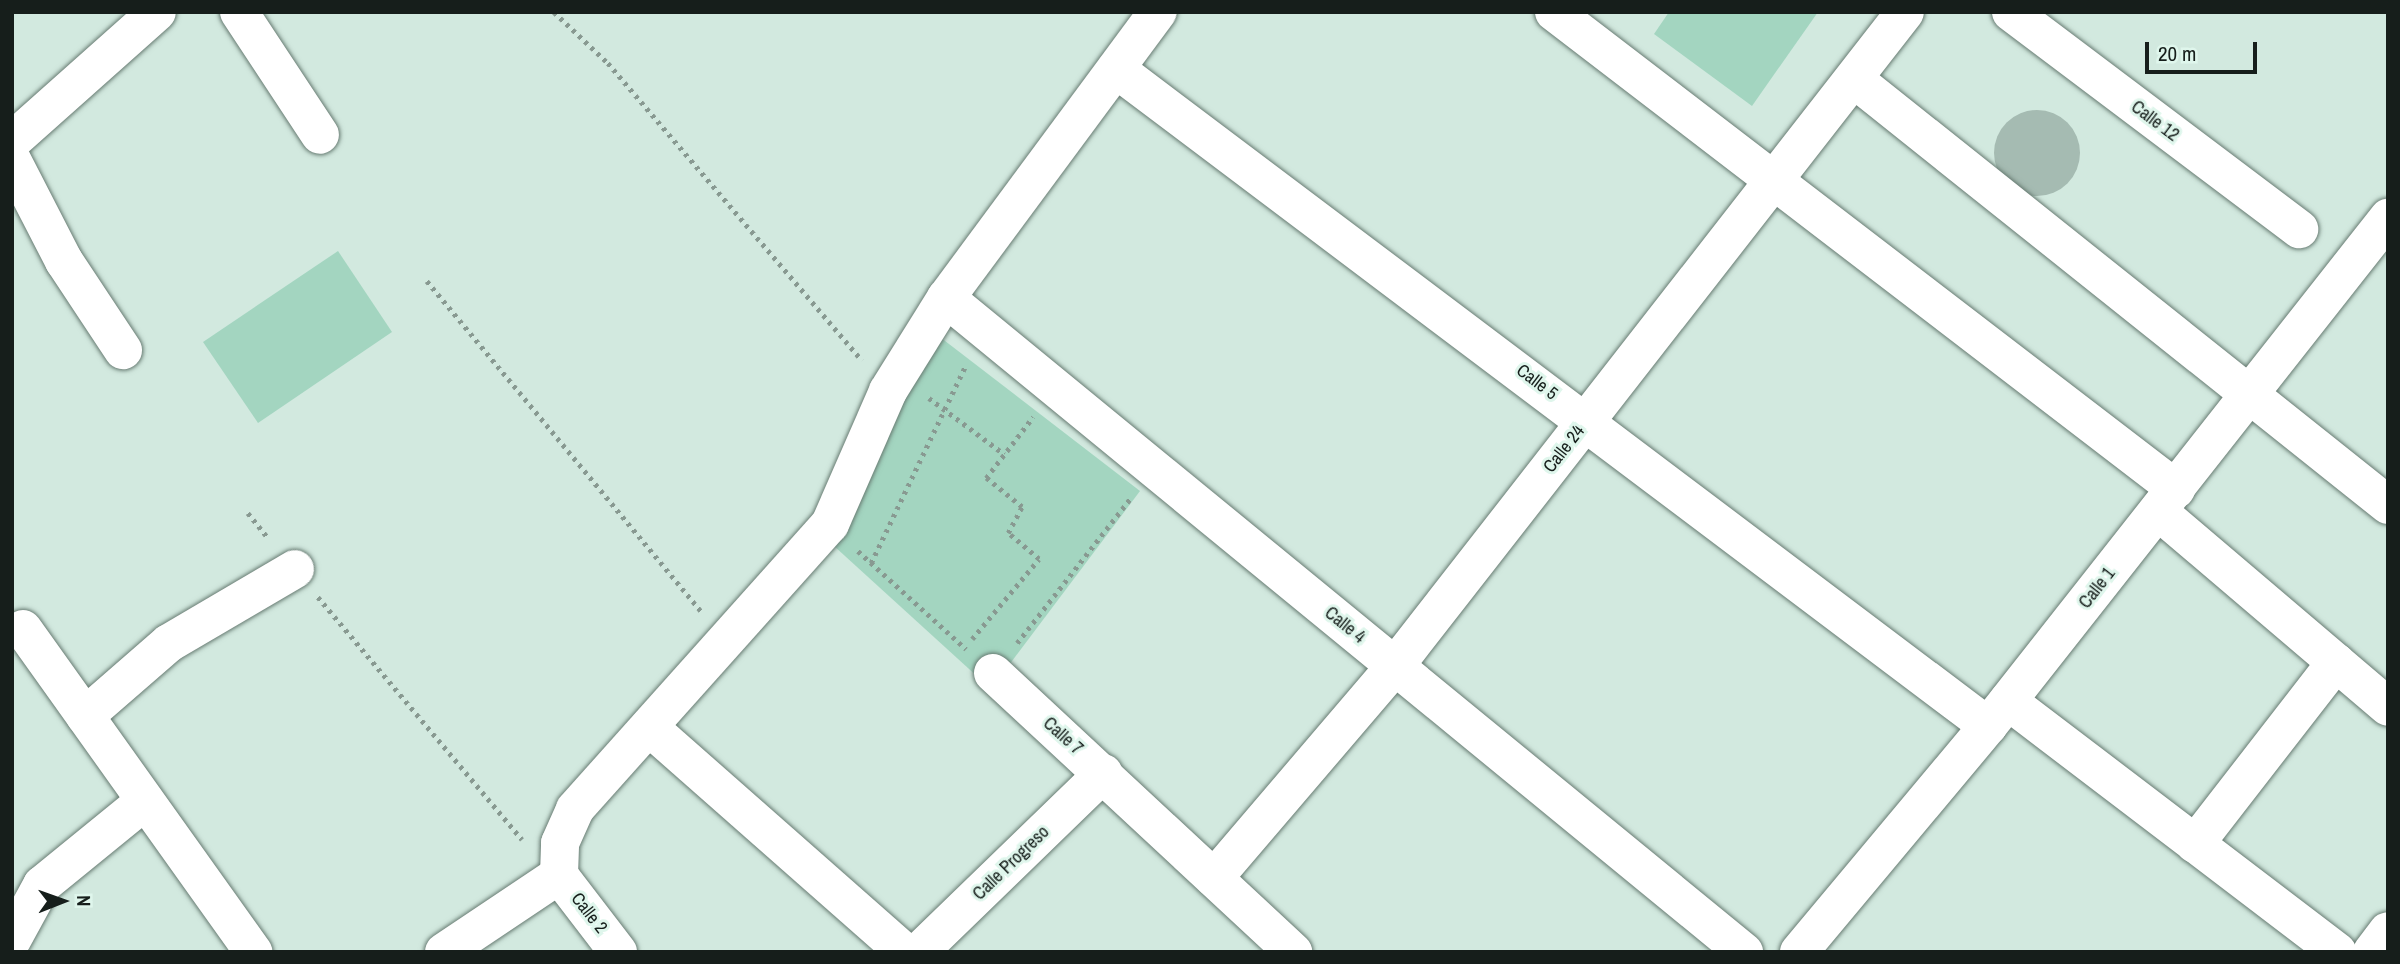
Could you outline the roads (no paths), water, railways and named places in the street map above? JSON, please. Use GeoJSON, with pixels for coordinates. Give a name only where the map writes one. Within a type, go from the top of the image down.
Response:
{"type":"FeatureCollection","features":[{"type":"Feature","properties":{"kind":"street"},"geometry":{"type":"LineString","coordinates":[[12,141],[157,12]]}},
{"type":"Feature","properties":{"kind":"street"},"geometry":{"type":"LineString","coordinates":[[239,12],[320,135]]}},
{"type":"Feature","properties":{"kind":"street"},"geometry":{"type":"LineString","coordinates":[[444,952],[559,875],[560,843],[575,809],[727,643],[830,524],[905,392],[946,298],[1158,12]]}},
{"type":"Feature","properties":{"kind":"street"},"geometry":{"type":"LineString","coordinates":[[1554,12],[1777,183],[2167,500],[2336,662],[2388,707]]}},
{"type":"Feature","properties":{"kind":"street","name":"Calle 24"},"geometry":{"type":"LineString","coordinates":[[1214,878],[1395,666],[1777,183],[1905,12]]}},
{"type":"Feature","properties":{"kind":"street","name":"Calle 12"},"geometry":{"type":"LineString","coordinates":[[2011,12],[2299,229]]}},
{"type":"Feature","properties":{"kind":"street","name":"Calle 5"},"geometry":{"type":"LineString","coordinates":[[1116,69],[1588,419],[1998,713],[2195,844],[2337,952]]}},
{"type":"Feature","properties":{"kind":"street"},"geometry":{"type":"LineString","coordinates":[[1854,79],[2388,505]]}},
{"type":"Feature","properties":{"kind":"street"},"geometry":{"type":"LineString","coordinates":[[12,160],[64,261],[123,350]]}},
{"type":"Feature","properties":{"kind":"street","name":"Calle 1"},"geometry":{"type":"LineString","coordinates":[[1799,952],[1998,713],[2388,218]]}},
{"type":"Feature","properties":{"kind":"street","name":"Calle 4"},"geometry":{"type":"LineString","coordinates":[[946,298],[1744,952]]}},
{"type":"Feature","properties":{"kind":"street"},"geometry":{"type":"LineString","coordinates":[[85,716],[169,643],[295,569]]}},
{"type":"Feature","properties":{"kind":"street"},"geometry":{"type":"LineString","coordinates":[[23,629],[253,952]]}},
{"type":"Feature","properties":{"kind":"street"},"geometry":{"type":"LineString","coordinates":[[2195,844],[2336,662]]}},
{"type":"Feature","properties":{"kind":"street","name":"Calle 7"},"geometry":{"type":"LineString","coordinates":[[993,674],[1104,773],[1293,952]]}},
{"type":"Feature","properties":{"kind":"street"},"geometry":{"type":"LineString","coordinates":[[649,727],[904,952]]}},
{"type":"Feature","properties":{"kind":"street","name":"Calle Progreso"},"geometry":{"type":"LineString","coordinates":[[919,952],[1104,773]]}},
{"type":"Feature","properties":{"kind":"street"},"geometry":{"type":"LineString","coordinates":[[12,940],[42,885],[145,801]]}},
{"type":"Feature","properties":{"kind":"street","name":"Calle 2"},"geometry":{"type":"LineString","coordinates":[[559,875],[618,952]]}},
{"type":"Feature","properties":{"kind":"street"},"geometry":{"type":"LineString","coordinates":[[2372,952],[2388,931]]}}]}
